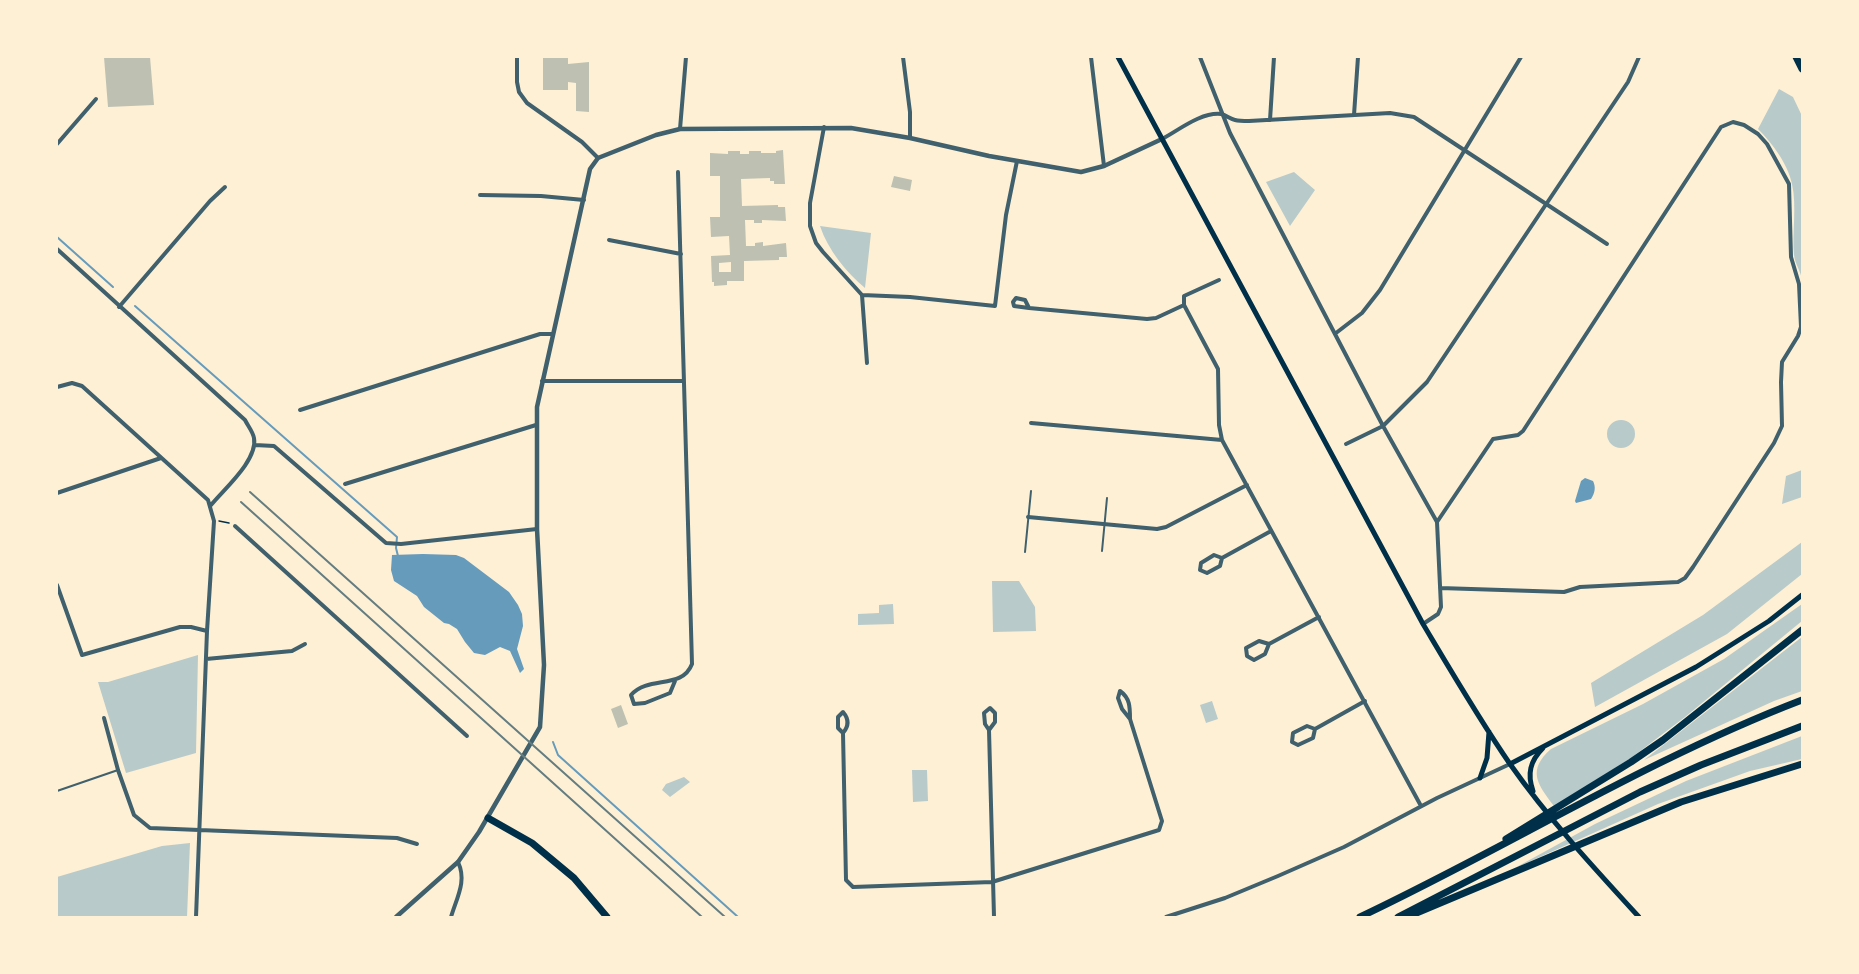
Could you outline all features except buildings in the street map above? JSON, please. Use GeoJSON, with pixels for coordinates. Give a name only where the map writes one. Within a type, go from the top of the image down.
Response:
{"type":"FeatureCollection","features":[{"type":"Feature","properties":{"kind":"highway"},"geometry":{"type":"LineString","coordinates":[[1796,57],[1802,69]]}},
{"type":"Feature","properties":{"kind":"highway"},"geometry":{"type":"LineString","coordinates":[[1445,876],[1631,762],[1716,700],[1802,630]]}},
{"type":"Feature","properties":{"kind":"highway"},"geometry":{"type":"LineString","coordinates":[[1360,917],[1445,876],[1689,748],[1802,700]]}},
{"type":"Feature","properties":{"kind":"highway"},"geometry":{"type":"LineString","coordinates":[[1398,917],[1640,792],[1701,765],[1802,726]]}},
{"type":"Feature","properties":{"kind":"highway"},"geometry":{"type":"LineString","coordinates":[[1407,917],[1681,802],[1802,764]]}},
{"type":"Feature","properties":{"kind":"highway"},"geometry":{"type":"LineString","coordinates":[[488,818],[532,843],[574,878],[607,917]]}},
{"type":"Feature","properties":{"kind":"main road"},"geometry":{"type":"LineString","coordinates":[[1118,57],[1453,676],[1510,764],[1594,867],[1639,917]]}},
{"type":"Feature","properties":{"kind":"main road"},"geometry":{"type":"LineString","coordinates":[[1510,764],[1696,667],[1769,621],[1802,596]]}},
{"type":"Feature","properties":{"kind":"main road"},"geometry":{"type":"LineString","coordinates":[[1480,778],[1487,758],[1489,731]]}},
{"type":"Feature","properties":{"kind":"main road"},"geometry":{"type":"LineString","coordinates":[[1534,795],[1529,778],[1531,763],[1542,749],[1554,740]]}},
{"type":"Feature","properties":{"kind":"street"},"geometry":{"type":"LineString","coordinates":[[517,57],[517,82],[519,92],[526,103],[582,142],[598,158]]}},
{"type":"Feature","properties":{"kind":"street"},"geometry":{"type":"LineString","coordinates":[[680,129],[686,57]]}},
{"type":"Feature","properties":{"kind":"street"},"geometry":{"type":"LineString","coordinates":[[903,57],[910,112],[910,138]]}},
{"type":"Feature","properties":{"kind":"street"},"geometry":{"type":"LineString","coordinates":[[1091,57],[1104,166]]}},
{"type":"Feature","properties":{"kind":"street"},"geometry":{"type":"LineString","coordinates":[[1200,57],[1230,133],[1383,426],[1437,522],[1440,610],[1423,624]]}},
{"type":"Feature","properties":{"kind":"street"},"geometry":{"type":"LineString","coordinates":[[1270,120],[1274,57]]}},
{"type":"Feature","properties":{"kind":"street"},"geometry":{"type":"LineString","coordinates":[[1354,115],[1358,57]]}},
{"type":"Feature","properties":{"kind":"street"},"geometry":{"type":"LineString","coordinates":[[1336,333],[1371,303],[1521,57]]}},
{"type":"Feature","properties":{"kind":"street"},"geometry":{"type":"LineString","coordinates":[[1346,444],[1383,426],[1403,408],[1426,381],[1548,204],[1628,82],[1639,57]]}},
{"type":"Feature","properties":{"kind":"street"},"geometry":{"type":"LineString","coordinates":[[57,144],[96,99]]}},
{"type":"Feature","properties":{"kind":"street"},"geometry":{"type":"LineString","coordinates":[[396,917],[458,862],[519,766],[535,737],[541,720],[544,665],[537,529],[536,425],[542,381],[590,169],[598,158],[656,135],[680,129],[824,127],[851,128],[910,138],[1081,172],[1104,166],[1208,115],[1222,114],[1235,120],[1270,120],[1390,113],[1414,117],[1607,244]]}},
{"type":"Feature","properties":{"kind":"street"},"geometry":{"type":"LineString","coordinates":[[1437,522],[1493,439],[1518,435],[1523,431],[1721,127],[1733,122],[1744,125],[1758,134],[1767,144],[1789,184],[1791,257],[1799,284],[1801,327],[1793,346],[1782,362],[1782,426],[1774,443],[1693,567],[1685,578],[1678,582],[1580,587],[1564,592],[1440,588]]}},
{"type":"Feature","properties":{"kind":"street"},"geometry":{"type":"LineString","coordinates":[[824,127],[810,203],[810,226],[823,252],[862,295],[867,363]]}},
{"type":"Feature","properties":{"kind":"street"},"geometry":{"type":"LineString","coordinates":[[862,295],[910,297],[995,306],[1001,249],[1017,161]]}},
{"type":"Feature","properties":{"kind":"street"},"geometry":{"type":"LineString","coordinates":[[675,681],[670,693],[634,704],[631,695],[641,687],[665,680],[675,681],[689,673],[692,664],[678,172]]}},
{"type":"Feature","properties":{"kind":"street"},"geometry":{"type":"LineString","coordinates":[[119,307],[210,201],[225,187]]}},
{"type":"Feature","properties":{"kind":"street"},"geometry":{"type":"LineString","coordinates":[[480,195],[541,196],[584,200]]}},
{"type":"Feature","properties":{"kind":"street"},"geometry":{"type":"LineString","coordinates":[[609,240],[681,254]]}},
{"type":"Feature","properties":{"kind":"street"},"geometry":{"type":"LineString","coordinates":[[57,249],[245,420],[254,435],[255,445],[250,460],[211,506]]}},
{"type":"Feature","properties":{"kind":"street"},"geometry":{"type":"LineString","coordinates":[[1219,280],[1184,296],[1184,305],[1218,369],[1219,425],[1222,441],[1420,806]]}},
{"type":"Feature","properties":{"kind":"street"},"geometry":{"type":"LineString","coordinates":[[1029,308],[1147,320],[1184,305]]}},
{"type":"Feature","properties":{"kind":"street"},"geometry":{"type":"LineString","coordinates":[[300,410],[540,334],[553,333]]}},
{"type":"Feature","properties":{"kind":"street"},"geometry":{"type":"LineString","coordinates":[[542,381],[684,381]]}},
{"type":"Feature","properties":{"kind":"street"},"geometry":{"type":"LineString","coordinates":[[57,387],[78,383],[162,457],[208,500],[211,506],[214,521],[207,631],[196,917]]}},
{"type":"Feature","properties":{"kind":"street"},"geometry":{"type":"LineString","coordinates":[[1031,423],[1222,441]]}},
{"type":"Feature","properties":{"kind":"street"},"geometry":{"type":"LineString","coordinates":[[345,484],[536,425]]}},
{"type":"Feature","properties":{"kind":"street"},"geometry":{"type":"LineString","coordinates":[[255,445],[274,446],[386,543],[400,544],[537,529]]}},
{"type":"Feature","properties":{"kind":"street"},"geometry":{"type":"LineString","coordinates":[[57,492],[162,457]]}},
{"type":"Feature","properties":{"kind":"street"},"geometry":{"type":"LineString","coordinates":[[1028,517],[1151,529],[1166,527],[1247,485]]}},
{"type":"Feature","properties":{"kind":"street"},"geometry":{"type":"LineString","coordinates":[[235,526],[467,736]]}},
{"type":"Feature","properties":{"kind":"street"},"geometry":{"type":"LineString","coordinates":[[1222,558],[1214,555],[1201,563],[1200,570],[1207,573],[1220,566],[1222,558],[1271,531]]}},
{"type":"Feature","properties":{"kind":"street"},"geometry":{"type":"LineString","coordinates":[[57,585],[82,655],[180,627],[207,631]]}},
{"type":"Feature","properties":{"kind":"street"},"geometry":{"type":"LineString","coordinates":[[1269,644],[1259,641],[1246,648],[1247,656],[1254,660],[1265,654],[1269,644],[1319,617]]}},
{"type":"Feature","properties":{"kind":"street"},"geometry":{"type":"LineString","coordinates":[[206,659],[292,651],[305,644]]}},
{"type":"Feature","properties":{"kind":"street"},"geometry":{"type":"LineString","coordinates":[[843,733],[848,728],[848,717],[843,712],[838,717],[838,728],[843,733],[846,880],[853,887],[992,882],[1159,830],[1162,821],[1130,719],[1130,706],[1126,695],[1120,691],[1118,698],[1122,709],[1130,719]]}},
{"type":"Feature","properties":{"kind":"street"},"geometry":{"type":"LineString","coordinates":[[1315,729],[1307,726],[1293,734],[1292,742],[1299,745],[1313,738],[1315,729],[1365,701]]}},
{"type":"Feature","properties":{"kind":"street"},"geometry":{"type":"LineString","coordinates":[[988,730],[995,722],[995,713],[990,708],[984,713],[988,730],[994,917]]}},
{"type":"Feature","properties":{"kind":"street"},"geometry":{"type":"LineString","coordinates":[[104,718],[118,770],[134,815],[145,825],[156,830],[397,838],[417,844]]}},
{"type":"Feature","properties":{"kind":"street"},"geometry":{"type":"LineString","coordinates":[[1166,917],[1225,898],[1344,847],[1420,806],[1510,764]]}},
{"type":"Feature","properties":{"kind":"street"},"geometry":{"type":"LineString","coordinates":[[451,917],[463,880],[463,873],[458,862]]}},
{"type":"Feature","properties":{"kind":"lane"},"geometry":{"type":"LineString","coordinates":[[1025,552],[1031,491]]}},
{"type":"Feature","properties":{"kind":"lane"},"geometry":{"type":"LineString","coordinates":[[1102,551],[1107,498]]}},
{"type":"Feature","properties":{"kind":"lane"},"geometry":{"type":"LineString","coordinates":[[57,791],[118,770]]}},
{"type":"Feature","properties":{"kind":"path"},"geometry":{"type":"LineString","coordinates":[[214,521],[235,526]]}},
{"type":"Feature","properties":{"kind":"shaded area"},"geometry":{"type":"Polygon","coordinates":[[[1779,89],[1793,97],[1802,116],[1802,282],[1794,255],[1794,201],[1790,176],[1779,154],[1758,129],[1779,89]]]}},
{"type":"Feature","properties":{"kind":"shaded area"},"geometry":{"type":"Polygon","coordinates":[[[1294,172],[1315,190],[1290,226],[1266,182],[1294,172]]]}},
{"type":"Feature","properties":{"kind":"shaded area"},"geometry":{"type":"Polygon","coordinates":[[[820,226],[871,233],[865,288],[838,260],[820,226]]]}},
{"type":"Feature","properties":{"kind":"shaded area"},"geometry":{"type":"Polygon","coordinates":[[[1621,420],[1631,424],[1635,434],[1631,444],[1621,448],[1611,444],[1607,434],[1611,424],[1621,420]]]}},
{"type":"Feature","properties":{"kind":"shaded area"},"geometry":{"type":"Polygon","coordinates":[[[1802,470],[1802,497],[1782,504],[1786,476],[1802,470]]]}},
{"type":"Feature","properties":{"kind":"shaded area"},"geometry":{"type":"Polygon","coordinates":[[[1802,542],[1802,574],[1727,634],[1595,707],[1591,683],[1703,615],[1802,542]]]}},
{"type":"Feature","properties":{"kind":"shaded area"},"geometry":{"type":"Polygon","coordinates":[[[992,581],[1019,581],[1035,607],[1036,631],[993,632],[992,581]]]}},
{"type":"Feature","properties":{"kind":"shaded area"},"geometry":{"type":"Polygon","coordinates":[[[893,604],[894,624],[858,625],[858,614],[879,613],[879,605],[893,604]]]}},
{"type":"Feature","properties":{"kind":"shaded area"},"geometry":{"type":"Polygon","coordinates":[[[1802,604],[1802,621],[1685,717],[1631,758],[1554,806],[1543,791],[1537,777],[1539,764],[1551,749],[1643,704],[1724,659],[1802,604]]]}},
{"type":"Feature","properties":{"kind":"shaded area"},"geometry":{"type":"Polygon","coordinates":[[[1802,637],[1802,691],[1774,701],[1644,760],[1802,637]]]}},
{"type":"Feature","properties":{"kind":"shaded area"},"geometry":{"type":"Polygon","coordinates":[[[198,655],[196,753],[126,773],[98,682],[108,682],[198,655]]]}},
{"type":"Feature","properties":{"kind":"shaded area"},"geometry":{"type":"Polygon","coordinates":[[[1212,701],[1218,719],[1206,723],[1200,705],[1212,701]]]}},
{"type":"Feature","properties":{"kind":"shaded area"},"geometry":{"type":"Polygon","coordinates":[[[1802,736],[1802,759],[1750,771],[1658,804],[1513,869],[1595,824],[1686,781],[1802,736]]]}},
{"type":"Feature","properties":{"kind":"shaded area"},"geometry":{"type":"Polygon","coordinates":[[[912,770],[927,770],[928,801],[913,802],[912,770]]]}},
{"type":"Feature","properties":{"kind":"shaded area"},"geometry":{"type":"Polygon","coordinates":[[[684,777],[690,782],[670,797],[662,790],[666,784],[684,777]]]}},
{"type":"Feature","properties":{"kind":"shaded area"},"geometry":{"type":"Polygon","coordinates":[[[190,843],[187,917],[57,917],[57,877],[162,846],[190,843]]]}},
{"type":"Feature","properties":{"kind":"water"},"geometry":{"type":"Polygon","coordinates":[[[1585,478],[1593,481],[1595,488],[1593,494],[1591,499],[1576,503],[1581,481],[1585,478]]]}},
{"type":"Feature","properties":{"kind":"water"},"geometry":{"type":"Polygon","coordinates":[[[392,555],[456,555],[464,558],[509,592],[522,614],[523,626],[517,649],[524,669],[520,673],[510,651],[500,647],[485,655],[474,653],[457,629],[444,623],[424,607],[417,596],[394,581],[391,570],[392,555]]]}},
{"type":"Feature","properties":{"kind":"waterway"},"geometry":{"type":"LineString","coordinates":[[57,237],[113,287]]}},
{"type":"Feature","properties":{"kind":"waterway"},"geometry":{"type":"LineString","coordinates":[[135,306],[397,537],[398,556]]}},
{"type":"Feature","properties":{"kind":"waterway"},"geometry":{"type":"LineString","coordinates":[[553,742],[558,755],[738,917]]}},
{"type":"Feature","properties":{"kind":"railway"},"geometry":{"type":"LineString","coordinates":[[250,492],[725,917]]}},
{"type":"Feature","properties":{"kind":"railway"},"geometry":{"type":"LineString","coordinates":[[241,502],[702,917]]}}]}
